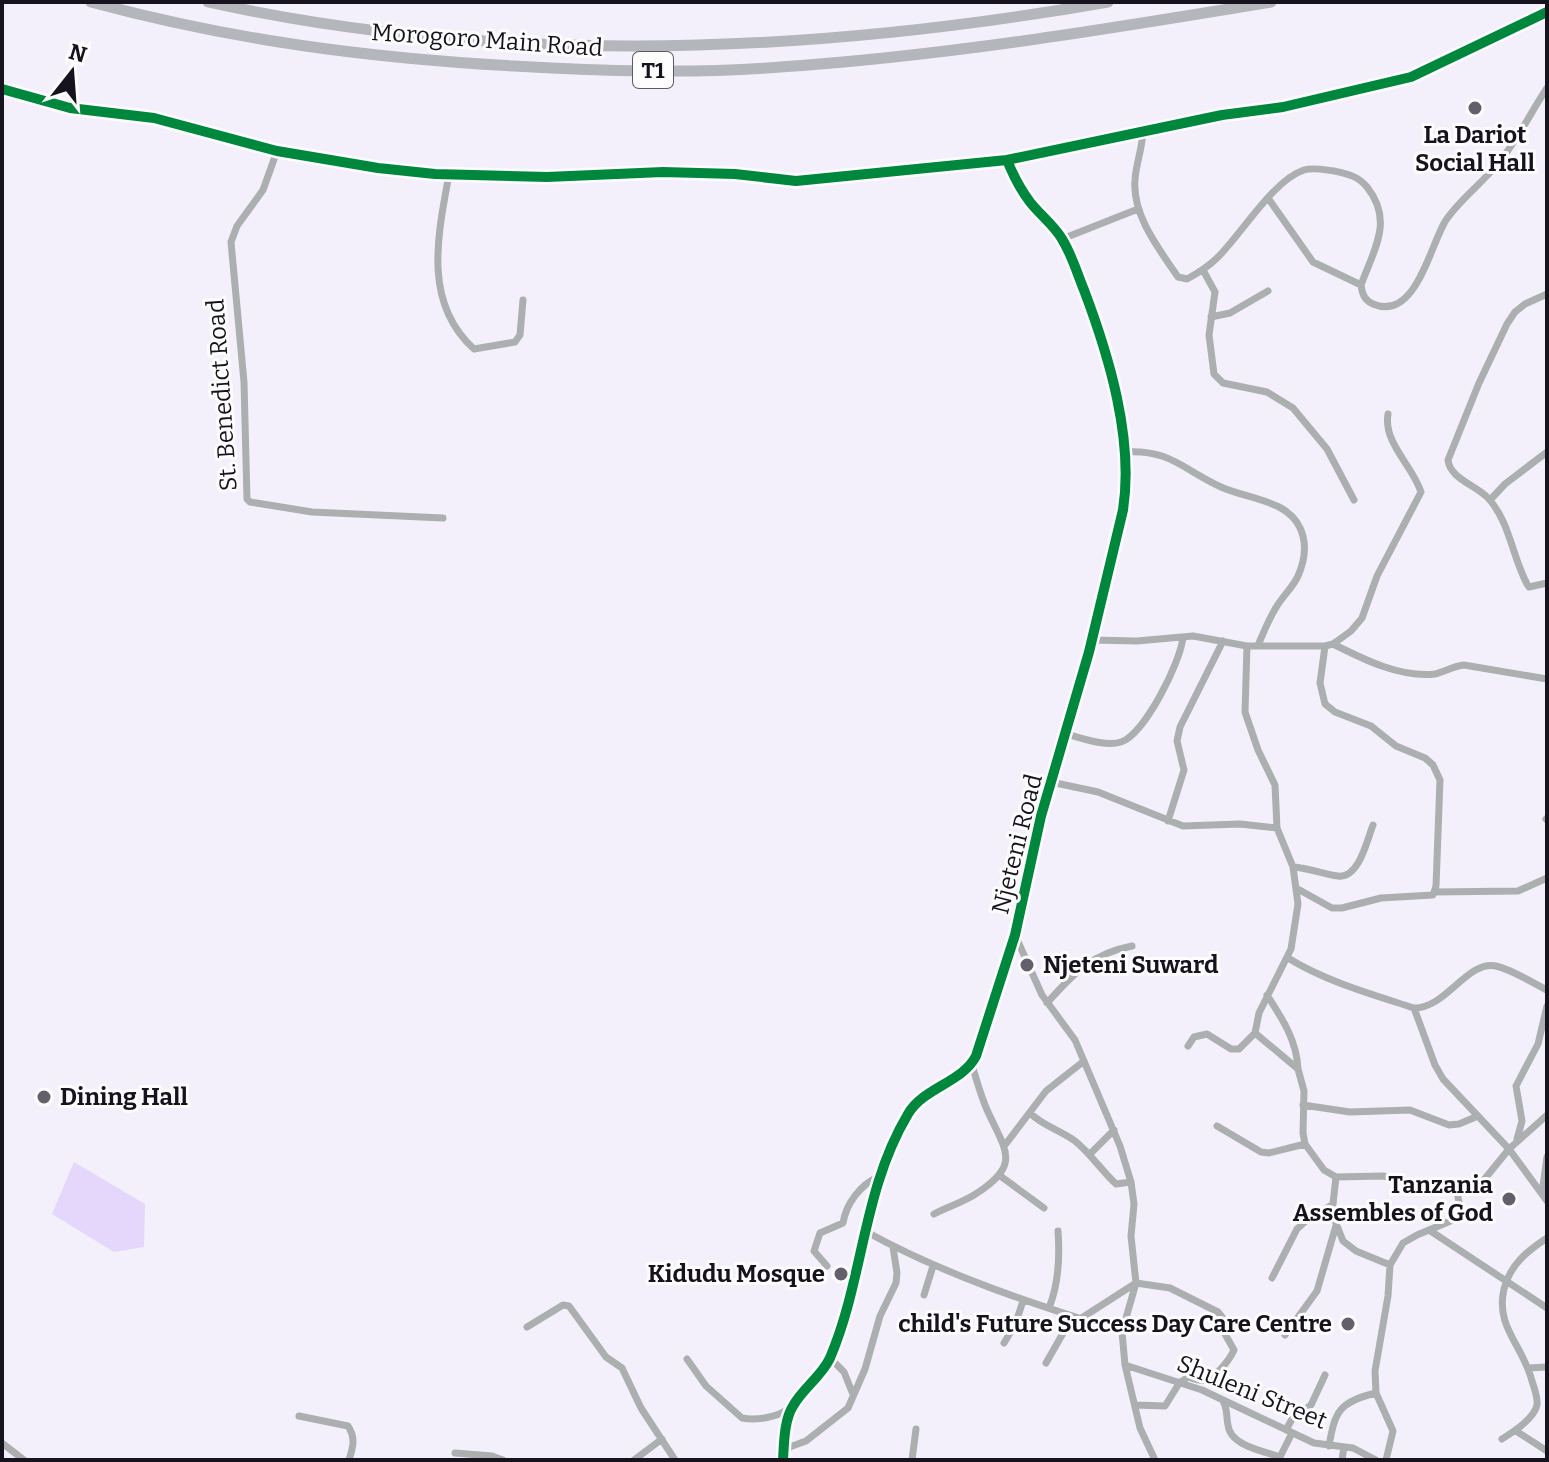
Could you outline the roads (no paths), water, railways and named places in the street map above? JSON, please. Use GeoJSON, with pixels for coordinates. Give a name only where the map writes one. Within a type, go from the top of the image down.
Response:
{"type":"FeatureCollection","features":[{"type":"Feature","properties":{"kind":"highway","name":"Morogoro Main Road"},"geometry":{"type":"LineString","coordinates":[[91,2],[172,24],[285,45],[432,62],[599,71],[776,68],[917,56],[1271,2]]}},
{"type":"Feature","properties":{"kind":"highway","name":"Morogoro Main Road"},"geometry":{"type":"LineString","coordinates":[[208,2],[267,15],[439,38],[604,47],[713,46],[922,29],[1108,2]]}},
{"type":"Feature","properties":{"kind":"street"},"geometry":{"type":"LineString","coordinates":[[2,89],[70,108],[154,118],[277,151],[339,163],[435,174],[547,177],[720,173],[796,181],[1007,160],[1222,115],[1283,107],[1411,77],[1547,12]]}},
{"type":"Feature","properties":{"kind":"street"},"geometry":{"type":"LineString","coordinates":[[1143,131],[1142,153],[1134,185],[1138,209],[1178,277],[1187,279],[1219,256],[1268,198],[1291,177],[1304,170],[1319,169],[1344,173],[1362,181],[1372,193],[1381,213],[1382,226],[1361,285],[1366,300],[1388,307],[1403,300],[1419,281],[1445,222],[1501,160],[1547,88]]}},
{"type":"Feature","properties":{"kind":"street","name":"St. Benedict Road"},"geometry":{"type":"LineString","coordinates":[[277,151],[263,190],[237,226],[231,242],[244,382],[247,499],[312,512],[443,518]]}},
{"type":"Feature","properties":{"kind":"street","name":"Njeteni Road"},"geometry":{"type":"LineString","coordinates":[[972,1065],[1015,935],[1051,782],[1092,640],[1126,487],[1117,396],[1101,334],[1062,239],[1014,179],[1007,160]]}},
{"type":"Feature","properties":{"kind":"street"},"geometry":{"type":"LineString","coordinates":[[448,180],[438,233],[437,281],[441,297],[462,338],[474,349],[515,342],[520,335],[523,300]]}},
{"type":"Feature","properties":{"kind":"street"},"geometry":{"type":"LineString","coordinates":[[1268,198],[1313,262],[1361,285]]}},
{"type":"Feature","properties":{"kind":"street"},"geometry":{"type":"LineString","coordinates":[[1062,239],[1138,209]]}},
{"type":"Feature","properties":{"kind":"street"},"geometry":{"type":"LineString","coordinates":[[1203,270],[1215,292],[1209,335],[1212,367],[1218,379],[1223,383],[1267,392],[1293,408],[1327,449],[1354,500]]}},
{"type":"Feature","properties":{"kind":"street"},"geometry":{"type":"LineString","coordinates":[[1211,317],[1230,313],[1268,291]]}},
{"type":"Feature","properties":{"kind":"street"},"geometry":{"type":"LineString","coordinates":[[1547,294],[1525,304],[1507,324],[1448,460],[1451,471],[1490,500],[1510,536],[1515,559],[1529,587],[1547,583]]}},
{"type":"Feature","properties":{"kind":"street"},"geometry":{"type":"LineString","coordinates":[[1388,414],[1389,429],[1399,454],[1421,492],[1377,576],[1362,618],[1351,631],[1329,645],[1320,683],[1325,704],[1335,712],[1363,721],[1396,746],[1425,758],[1433,765],[1440,780],[1435,892]]}},
{"type":"Feature","properties":{"kind":"street"},"geometry":{"type":"LineString","coordinates":[[1124,452],[1154,452],[1223,488],[1277,506],[1299,523],[1305,548],[1297,579],[1275,609],[1258,645]]}},
{"type":"Feature","properties":{"kind":"street"},"geometry":{"type":"LineString","coordinates":[[1490,500],[1505,484],[1547,452]]}},
{"type":"Feature","properties":{"kind":"street"},"geometry":{"type":"LineString","coordinates":[[1092,640],[1137,641],[1193,636],[1247,646],[1329,645],[1385,667],[1416,674],[1431,674],[1464,665],[1547,679]]}},
{"type":"Feature","properties":{"kind":"street"},"geometry":{"type":"LineString","coordinates":[[1066,734],[1109,743],[1127,739],[1141,725],[1174,668],[1182,650],[1183,637]]}},
{"type":"Feature","properties":{"kind":"street"},"geometry":{"type":"LineString","coordinates":[[1168,821],[1184,770],[1177,741],[1180,727],[1223,641]]}},
{"type":"Feature","properties":{"kind":"street"},"geometry":{"type":"LineString","coordinates":[[1188,1046],[1194,1037],[1207,1034],[1235,1049],[1243,1046],[1255,1033],[1255,1024],[1267,995],[1288,958],[1297,921],[1293,867],[1277,828],[1275,785],[1258,750],[1245,712],[1247,646]]}},
{"type":"Feature","properties":{"kind":"street"},"geometry":{"type":"LineString","coordinates":[[1051,782],[1098,792],[1183,826],[1240,824],[1277,828]]}},
{"type":"Feature","properties":{"kind":"street"},"geometry":{"type":"LineString","coordinates":[[1293,867],[1316,869],[1340,877],[1346,875],[1359,861],[1373,825]]}},
{"type":"Feature","properties":{"kind":"street"},"geometry":{"type":"LineString","coordinates":[[1296,888],[1332,908],[1342,908],[1381,898],[1433,895],[1435,892],[1518,891],[1547,878]]}},
{"type":"Feature","properties":{"kind":"street"},"geometry":{"type":"LineString","coordinates":[[1015,935],[1047,1003],[1068,1027],[1084,1061],[1114,1130],[1131,1182],[1134,1204],[1131,1236],[1136,1283],[1122,1332],[1125,1365],[1140,1428],[1155,1460]]}},
{"type":"Feature","properties":{"kind":"street"},"geometry":{"type":"LineString","coordinates":[[1047,1003],[1069,977],[1093,960],[1110,951],[1132,946]]}},
{"type":"Feature","properties":{"kind":"street"},"geometry":{"type":"LineString","coordinates":[[1288,958],[1340,984],[1414,1008],[1425,1008],[1435,1003],[1472,973],[1487,966],[1506,970],[1547,990]]}},
{"type":"Feature","properties":{"kind":"street"},"geometry":{"type":"LineString","coordinates":[[1267,995],[1292,1038],[1298,1054],[1298,1069]]}},
{"type":"Feature","properties":{"kind":"street"},"geometry":{"type":"LineString","coordinates":[[1517,1141],[1522,1121],[1516,1086],[1538,1044],[1547,1006]]}},
{"type":"Feature","properties":{"kind":"street"},"geometry":{"type":"LineString","coordinates":[[1414,1008],[1443,1079],[1509,1149],[1545,1197]]}},
{"type":"Feature","properties":{"kind":"street"},"geometry":{"type":"LineString","coordinates":[[1255,1033],[1298,1069],[1302,1077],[1305,1144],[1324,1170],[1336,1177],[1383,1176],[1457,1192],[1470,1189],[1483,1181],[1509,1149],[1547,1115]]}},
{"type":"Feature","properties":{"kind":"street"},"geometry":{"type":"LineString","coordinates":[[1005,1145],[1046,1091],[1084,1061]]}},
{"type":"Feature","properties":{"kind":"street"},"geometry":{"type":"LineString","coordinates":[[687,1359],[706,1386],[742,1418],[750,1420],[771,1416],[792,1407],[820,1375],[830,1358],[846,1308],[878,1177],[908,1114],[916,1104],[972,1065],[985,1106],[1005,1145],[1007,1160],[999,1175],[975,1194],[934,1214]]}},
{"type":"Feature","properties":{"kind":"street"},"geometry":{"type":"LineString","coordinates":[[1303,1105],[1350,1112],[1410,1110],[1449,1125],[1478,1116]]}},
{"type":"Feature","properties":{"kind":"street"},"geometry":{"type":"LineString","coordinates":[[1030,1113],[1090,1154],[1116,1184],[1131,1182]]}},
{"type":"Feature","properties":{"kind":"street"},"geometry":{"type":"LineString","coordinates":[[1217,1126],[1261,1152],[1269,1153],[1305,1144]]}},
{"type":"Feature","properties":{"kind":"street"},"geometry":{"type":"LineString","coordinates":[[1090,1154],[1114,1130]]}},
{"type":"Feature","properties":{"kind":"street"},"geometry":{"type":"LineString","coordinates":[[1545,1197],[1547,1157]]}},
{"type":"Feature","properties":{"kind":"street"},"geometry":{"type":"LineString","coordinates":[[999,1175],[1044,1208]]}},
{"type":"Feature","properties":{"kind":"street"},"geometry":{"type":"LineString","coordinates":[[827,1266],[814,1251],[820,1233],[823,1229],[843,1223],[845,1210],[852,1198],[878,1177]]}},
{"type":"Feature","properties":{"kind":"street"},"geometry":{"type":"LineString","coordinates":[[1336,1177],[1332,1205],[1343,1241],[1356,1251],[1390,1265]]}},
{"type":"Feature","properties":{"kind":"street"},"geometry":{"type":"LineString","coordinates":[[1386,1460],[1393,1431],[1376,1393],[1375,1371],[1390,1265],[1403,1243],[1453,1220],[1460,1207],[1457,1192]]}},
{"type":"Feature","properties":{"kind":"street"},"geometry":{"type":"LineString","coordinates":[[1272,1278],[1297,1229],[1332,1205]]}},
{"type":"Feature","properties":{"kind":"street"},"geometry":{"type":"LineString","coordinates":[[1285,1335],[1317,1291],[1337,1222]]}},
{"type":"Feature","properties":{"kind":"street"},"geometry":{"type":"LineString","coordinates":[[1429,1230],[1547,1308]]}},
{"type":"Feature","properties":{"kind":"street"},"geometry":{"type":"LineString","coordinates":[[865,1231],[933,1266],[1023,1301],[1122,1332]]}},
{"type":"Feature","properties":{"kind":"street"},"geometry":{"type":"LineString","coordinates":[[1049,1308],[1056,1291],[1058,1231]]}},
{"type":"Feature","properties":{"kind":"street"},"geometry":{"type":"LineString","coordinates":[[1502,1439],[1516,1431],[1533,1414],[1537,1405],[1529,1368],[1501,1316],[1507,1280],[1523,1256],[1547,1238]]}},
{"type":"Feature","properties":{"kind":"street"},"geometry":{"type":"LineString","coordinates":[[784,1449],[806,1441],[845,1410],[865,1369],[880,1316],[896,1283],[893,1247]]}},
{"type":"Feature","properties":{"kind":"street"},"geometry":{"type":"LineString","coordinates":[[924,1295],[933,1266]]}},
{"type":"Feature","properties":{"kind":"street"},"geometry":{"type":"LineString","coordinates":[[1046,1363],[1061,1333],[1136,1283],[1170,1288],[1218,1312],[1226,1322],[1225,1334],[1234,1350],[1228,1361],[1206,1381],[1188,1377],[1165,1406],[1136,1405]]}},
{"type":"Feature","properties":{"kind":"street"},"geometry":{"type":"LineString","coordinates":[[1004,1343],[1015,1325],[1023,1301]]}},
{"type":"Feature","properties":{"kind":"street"},"geometry":{"type":"LineString","coordinates":[[527,1327],[563,1305],[569,1306],[606,1357],[622,1368],[636,1399],[675,1460]]}},
{"type":"Feature","properties":{"kind":"street"},"geometry":{"type":"LineString","coordinates":[[830,1358],[844,1372],[853,1393]]}},
{"type":"Feature","properties":{"kind":"street","name":"Shuleni Street"},"geometry":{"type":"LineString","coordinates":[[1125,1365],[1181,1382],[1314,1443],[1344,1447],[1376,1460]]}},
{"type":"Feature","properties":{"kind":"street"},"geometry":{"type":"LineString","coordinates":[[1529,1368],[1547,1367]]}},
{"type":"Feature","properties":{"kind":"street"},"geometry":{"type":"LineString","coordinates":[[1223,1401],[1227,1407],[1227,1427],[1236,1440],[1279,1458],[1292,1419],[1311,1405],[1325,1375]]}},
{"type":"Feature","properties":{"kind":"street"},"geometry":{"type":"LineString","coordinates":[[1329,1446],[1337,1412],[1361,1396],[1376,1393]]}},
{"type":"Feature","properties":{"kind":"street"},"geometry":{"type":"LineString","coordinates":[[783,1460],[792,1407]]}},
{"type":"Feature","properties":{"kind":"street"},"geometry":{"type":"LineString","coordinates":[[299,1416],[348,1426],[354,1444],[349,1460]]}},
{"type":"Feature","properties":{"kind":"street"},"geometry":{"type":"LineString","coordinates":[[912,1460],[916,1429]]}},
{"type":"Feature","properties":{"kind":"street"},"geometry":{"type":"LineString","coordinates":[[1516,1431],[1543,1449],[1537,1460]]}},
{"type":"Feature","properties":{"kind":"street"},"geometry":{"type":"LineString","coordinates":[[634,1460],[662,1439]]}},
{"type":"Feature","properties":{"kind":"street"},"geometry":{"type":"LineString","coordinates":[[2,1443],[24,1460]]}},
{"type":"Feature","properties":{"kind":"street"},"geometry":{"type":"LineString","coordinates":[[1342,1460],[1344,1447]]}},
{"type":"Feature","properties":{"kind":"street"},"geometry":{"type":"LineString","coordinates":[[455,1453],[503,1460]]}},
{"type":"Feature","properties":{"kind":"place","name":"La Dariot Social Hall"},"geometry":{"type":"Point","coordinates":[1475,108]}},
{"type":"Feature","properties":{"kind":"place","name":"Njeteni Suward"},"geometry":{"type":"Point","coordinates":[1027,965]}},
{"type":"Feature","properties":{"kind":"place","name":"Dining Hall"},"geometry":{"type":"Point","coordinates":[44,1097]}},
{"type":"Feature","properties":{"kind":"place","name":"Tanzania Assembles of God"},"geometry":{"type":"Point","coordinates":[1509,1199]}},
{"type":"Feature","properties":{"kind":"place","name":"Kidudu Mosque"},"geometry":{"type":"Point","coordinates":[841,1274]}},
{"type":"Feature","properties":{"kind":"place","name":"child's Future Success Day Care Centre"},"geometry":{"type":"Point","coordinates":[1348,1324]}}]}
